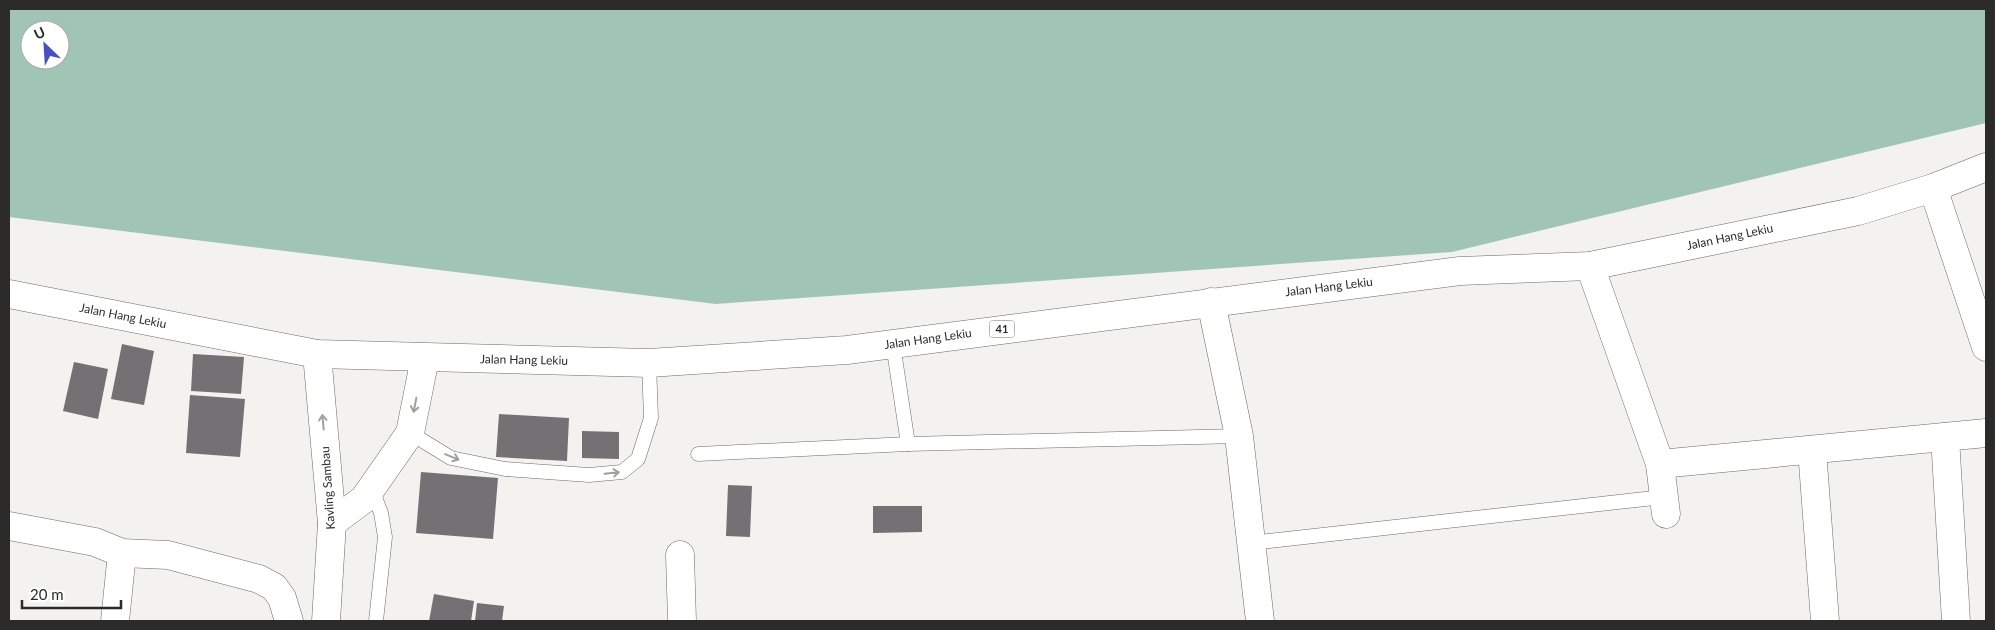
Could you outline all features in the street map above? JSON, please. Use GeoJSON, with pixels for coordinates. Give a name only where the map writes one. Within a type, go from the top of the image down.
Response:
{"type":"FeatureCollection","features":[{"type":"Feature","properties":{"kind":"main road","name":"Jalan Hang Lekiu"},"geometry":{"type":"LineString","coordinates":[[9,294],[317,354],[649,363],[846,350],[1460,270],[1590,266],[1858,211],[1933,188],[1986,167]]}},
{"type":"Feature","properties":{"kind":"main road"},"geometry":{"type":"LineString","coordinates":[[1933,188],[1986,347]]}},
{"type":"Feature","properties":{"kind":"main road"},"geometry":{"type":"LineString","coordinates":[[1590,266],[1660,464],[1665,505]]}},
{"type":"Feature","properties":{"kind":"main road"},"geometry":{"type":"LineString","coordinates":[[1211,302],[1239,436],[1260,621]]}},
{"type":"Feature","properties":{"kind":"main road","name":"Kavling Sambau"},"geometry":{"type":"LineString","coordinates":[[317,354],[332,523],[326,621]]}},
{"type":"Feature","properties":{"kind":"main road"},"geometry":{"type":"LineString","coordinates":[[332,523],[364,499],[410,433],[425,358]]}},
{"type":"Feature","properties":{"kind":"main road"},"geometry":{"type":"LineString","coordinates":[[1660,464],[1986,433]]}},
{"type":"Feature","properties":{"kind":"main road"},"geometry":{"type":"LineString","coordinates":[[1945,437],[1956,621]]}},
{"type":"Feature","properties":{"kind":"main road"},"geometry":{"type":"LineString","coordinates":[[1812,450],[1826,621]]}},
{"type":"Feature","properties":{"kind":"main road"},"geometry":{"type":"LineString","coordinates":[[9,526],[95,542],[122,553],[168,555],[259,579],[274,587],[282,598],[289,621]]}},
{"type":"Feature","properties":{"kind":"main road"},"geometry":{"type":"LineString","coordinates":[[115,621],[122,553]]}},
{"type":"Feature","properties":{"kind":"main road"},"geometry":{"type":"LineString","coordinates":[[680,555],[682,621]]}},
{"type":"Feature","properties":{"kind":"lane"},"geometry":{"type":"LineString","coordinates":[[893,344],[908,444]]}},
{"type":"Feature","properties":{"kind":"lane"},"geometry":{"type":"LineString","coordinates":[[410,433],[452,458],[505,469],[589,475],[622,472],[638,458],[651,418],[649,363]]}},
{"type":"Feature","properties":{"kind":"lane"},"geometry":{"type":"LineString","coordinates":[[698,454],[908,444],[1239,436]]}},
{"type":"Feature","properties":{"kind":"lane"},"geometry":{"type":"LineString","coordinates":[[371,487],[381,514],[385,537],[376,621]]}},
{"type":"Feature","properties":{"kind":"lane"},"geometry":{"type":"LineString","coordinates":[[1251,543],[1665,505]]}},
{"type":"Feature","properties":{"kind":"green space"},"geometry":{"type":"Polygon","coordinates":[[[9,9],[1986,9],[1986,123],[1452,252],[716,304],[9,217],[9,9]]]}},
{"type":"Feature","properties":{"kind":"building"},"geometry":{"type":"Polygon","coordinates":[[[122,344],[154,351],[144,405],[111,399],[122,344]]]}},
{"type":"Feature","properties":{"kind":"building"},"geometry":{"type":"Polygon","coordinates":[[[193,354],[244,357],[241,394],[191,391],[193,354]]]}},
{"type":"Feature","properties":{"kind":"building"},"geometry":{"type":"Polygon","coordinates":[[[74,362],[108,369],[98,419],[63,411],[74,362]]]}},
{"type":"Feature","properties":{"kind":"building"},"geometry":{"type":"Polygon","coordinates":[[[190,395],[245,399],[240,457],[186,453],[190,395]]]}},
{"type":"Feature","properties":{"kind":"building"},"geometry":{"type":"Polygon","coordinates":[[[499,414],[569,418],[567,461],[496,457],[499,414]]]}},
{"type":"Feature","properties":{"kind":"building"},"geometry":{"type":"Polygon","coordinates":[[[582,431],[619,432],[619,459],[582,458],[582,431]]]}},
{"type":"Feature","properties":{"kind":"building"},"geometry":{"type":"Polygon","coordinates":[[[421,472],[498,478],[493,539],[416,533],[421,472]]]}},
{"type":"Feature","properties":{"kind":"building"},"geometry":{"type":"Polygon","coordinates":[[[728,485],[752,486],[750,537],[726,536],[728,485]]]}},
{"type":"Feature","properties":{"kind":"building"},"geometry":{"type":"Polygon","coordinates":[[[873,506],[922,506],[922,532],[873,533],[873,506]]]}},
{"type":"Feature","properties":{"kind":"building"},"geometry":{"type":"Polygon","coordinates":[[[434,594],[474,601],[471,621],[429,621],[434,594]]]}},
{"type":"Feature","properties":{"kind":"building"},"geometry":{"type":"Polygon","coordinates":[[[477,603],[504,606],[502,621],[475,621],[477,603]]]}}]}
